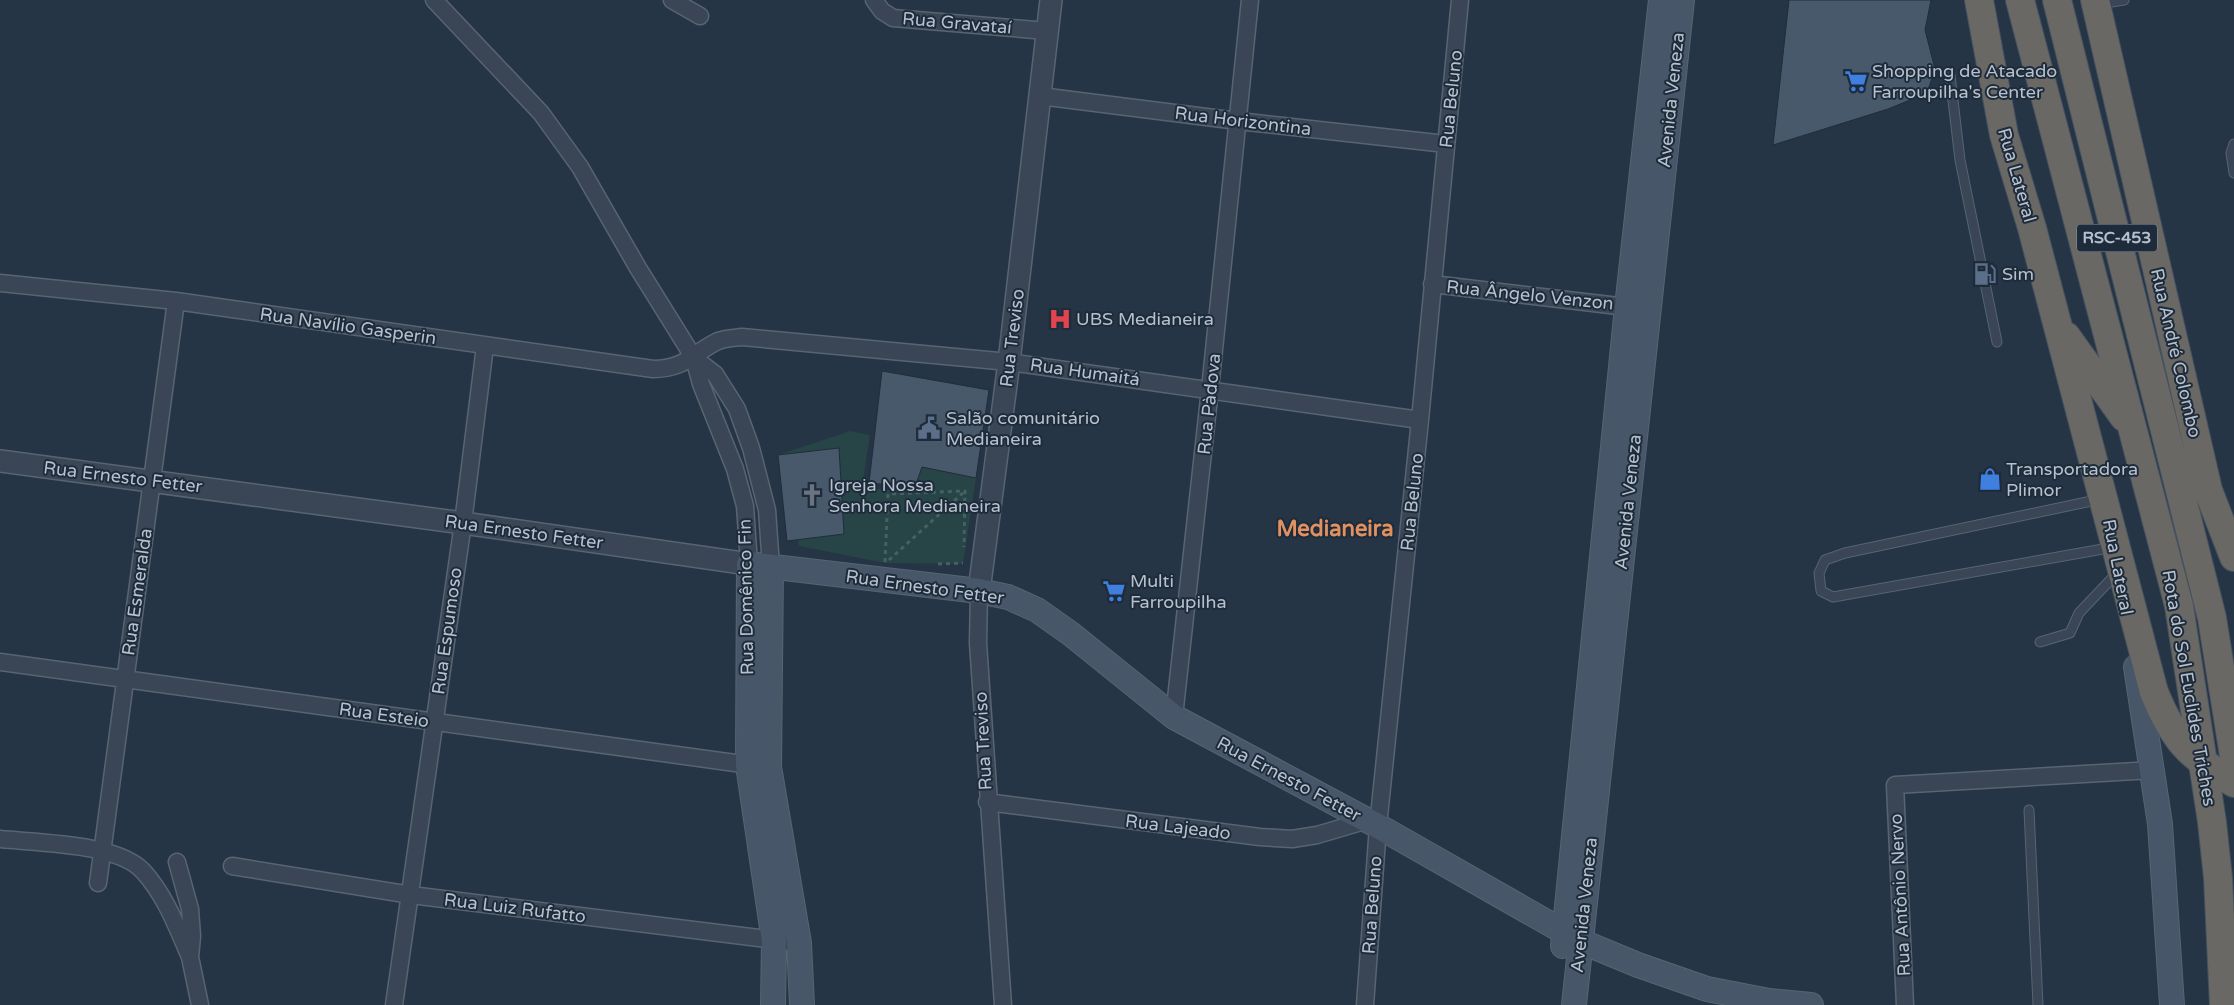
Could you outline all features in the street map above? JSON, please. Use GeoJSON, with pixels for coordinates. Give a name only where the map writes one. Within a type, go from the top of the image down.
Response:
{"type":"FeatureCollection","features":[{"type":"Feature","properties":{"kind":"highway","name":"Rua Lateral"},"geometry":{"type":"LineString","coordinates":[[1979,0],[1999,111],[2104,498],[2118,558]]}},
{"type":"Feature","properties":{"kind":"highway","name":"Rota do Sol Euclides Triches"},"geometry":{"type":"LineString","coordinates":[[2020,0],[2179,606],[2205,766],[2218,878],[2224,1005]]}},
{"type":"Feature","properties":{"kind":"highway","name":"Rota do Sol Euclides Triches"},"geometry":{"type":"LineString","coordinates":[[2057,0],[2212,618],[2234,756]]}},
{"type":"Feature","properties":{"kind":"highway"},"geometry":{"type":"LineString","coordinates":[[2061,0],[2144,218]]}},
{"type":"Feature","properties":{"kind":"highway","name":"Rua André Colombo"},"geometry":{"type":"LineString","coordinates":[[2095,2],[2208,490],[2234,556]]}},
{"type":"Feature","properties":{"kind":"highway"},"geometry":{"type":"LineString","coordinates":[[2056,322],[2134,431]]}},
{"type":"Feature","properties":{"kind":"highway"},"geometry":{"type":"LineString","coordinates":[[2118,558],[2154,692],[2166,721],[2180,742],[2205,766],[2234,783]]}},
{"type":"Feature","properties":{"kind":"main road","name":"Avenida Veneza"},"geometry":{"type":"LineString","coordinates":[[1661,0],[1661,101]]}},
{"type":"Feature","properties":{"kind":"main road","name":"Avenida Veneza"},"geometry":{"type":"LineString","coordinates":[[1558,1005],[1572,937],[1661,101],[1682,0]]}},
{"type":"Feature","properties":{"kind":"main road","name":"Avenida Veneza"},"geometry":{"type":"LineString","coordinates":[[1574,1005],[1572,937],[1627,306],[1649,204]]}},
{"type":"Feature","properties":{"kind":"main road","name":"Rua Lateral"},"geometry":{"type":"LineString","coordinates":[[2118,558],[2153,770],[2160,824],[2172,1005]]}},
{"type":"Feature","properties":{"kind":"main road","name":"Rua Ernesto Fetter"},"geometry":{"type":"LineString","coordinates":[[760,566],[979,591],[1008,597],[1037,610],[1071,634],[1174,717],[1373,823],[1572,937],[1638,965],[1707,989],[1769,1001],[1810,1005]]}},
{"type":"Feature","properties":{"kind":"main road","name":"Rua Domênico Fin"},"geometry":{"type":"LineString","coordinates":[[760,566],[759,766],[774,941],[774,1005]]}},
{"type":"Feature","properties":{"kind":"main road","name":"Rua Domênico Fin"},"geometry":{"type":"LineString","coordinates":[[759,766],[798,943],[802,1005]]}},
{"type":"Feature","properties":{"kind":"street"},"geometry":{"type":"LineString","coordinates":[[434,0],[541,113],[580,167],[638,268],[694,358]]}},
{"type":"Feature","properties":{"kind":"street"},"geometry":{"type":"LineString","coordinates":[[672,0],[700,16]]}},
{"type":"Feature","properties":{"kind":"street","name":"Rua Gravataí"},"geometry":{"type":"LineString","coordinates":[[874,0],[882,12],[893,18],[1047,31]]}},
{"type":"Feature","properties":{"kind":"street","name":"Rua Treviso"},"geometry":{"type":"LineString","coordinates":[[1003,1005],[987,802],[978,642],[979,591],[1009,362],[1051,0]]}},
{"type":"Feature","properties":{"kind":"street","name":"Rua Pàdova"},"geometry":{"type":"LineString","coordinates":[[1174,717],[1250,0]]}},
{"type":"Feature","properties":{"kind":"street","name":"Rua Beluno"},"geometry":{"type":"LineString","coordinates":[[1365,1005],[1373,823],[1420,420],[1460,0]]}},
{"type":"Feature","properties":{"kind":"street","name":"Rua Horizontina"},"geometry":{"type":"LineString","coordinates":[[1040,96],[1238,121],[1446,144]]}},
{"type":"Feature","properties":{"kind":"street","name":"Rua Navílio Gasperin"},"geometry":{"type":"LineString","coordinates":[[0,283],[176,301],[653,369],[665,369],[694,358]]}},
{"type":"Feature","properties":{"kind":"street","name":"Rua Ângelo Venzon"},"geometry":{"type":"LineString","coordinates":[[1432,284],[1627,306]]}},
{"type":"Feature","properties":{"kind":"street","name":"Rua Esmeralda"},"geometry":{"type":"LineString","coordinates":[[98,883],[176,301]]}},
{"type":"Feature","properties":{"kind":"street","name":"Rua Humaitá"},"geometry":{"type":"LineString","coordinates":[[694,358],[718,341],[742,337],[1009,362],[1420,420]]}},
{"type":"Feature","properties":{"kind":"street","name":"Rua Espumoso"},"geometry":{"type":"LineString","coordinates":[[394,1005],[463,523],[486,346]]}},
{"type":"Feature","properties":{"kind":"street","name":"Rua Domênico Fin"},"geometry":{"type":"LineString","coordinates":[[694,358],[701,384],[736,469],[760,566]]}},
{"type":"Feature","properties":{"kind":"street","name":"Rua Domênico Fin"},"geometry":{"type":"LineString","coordinates":[[694,358],[715,374],[737,409],[751,448],[767,510],[760,566]]}},
{"type":"Feature","properties":{"kind":"street","name":"Rua Ernesto Fetter"},"geometry":{"type":"LineString","coordinates":[[0,461],[463,523],[760,566]]}},
{"type":"Feature","properties":{"kind":"street","name":"Rua Esteio"},"geometry":{"type":"LineString","coordinates":[[0,662],[759,766]]}},
{"type":"Feature","properties":{"kind":"street","name":"Rua Antônio Nervo"},"geometry":{"type":"LineString","coordinates":[[1905,1005],[1895,785],[2153,770]]}},
{"type":"Feature","properties":{"kind":"street","name":"Rua Lajeado"},"geometry":{"type":"LineString","coordinates":[[987,802],[1260,837],[1284,838],[1317,835],[1373,823]]}},
{"type":"Feature","properties":{"kind":"street"},"geometry":{"type":"LineString","coordinates":[[0,839],[102,850],[121,856],[142,870],[163,898],[190,957],[200,1005]]}},
{"type":"Feature","properties":{"kind":"street"},"geometry":{"type":"LineString","coordinates":[[177,862],[190,909],[192,936],[190,957]]}},
{"type":"Feature","properties":{"kind":"street","name":"Rua Luiz Rufatto"},"geometry":{"type":"LineString","coordinates":[[232,866],[411,895],[798,943]]}},
{"type":"Feature","properties":{"kind":"lane"},"geometry":{"type":"LineString","coordinates":[[2095,2],[2124,0]]}},
{"type":"Feature","properties":{"kind":"lane"},"geometry":{"type":"LineString","coordinates":[[1950,74],[1960,160],[1997,342]]}},
{"type":"Feature","properties":{"kind":"lane"},"geometry":{"type":"LineString","coordinates":[[2234,144],[2230,153],[2234,173]]}},
{"type":"Feature","properties":{"kind":"lane"},"geometry":{"type":"LineString","coordinates":[[2104,498],[1845,553],[1825,560],[1819,573],[1821,591],[1833,597],[2118,558]]}},
{"type":"Feature","properties":{"kind":"lane"},"geometry":{"type":"LineString","coordinates":[[2040,642],[2070,633],[2079,613],[2118,558]]}},
{"type":"Feature","properties":{"kind":"lane"},"geometry":{"type":"LineString","coordinates":[[2029,810],[2038,1005]]}},
{"type":"Feature","properties":{"kind":"path"},"geometry":{"type":"LineString","coordinates":[[885,563],[888,494],[965,491]]}},
{"type":"Feature","properties":{"kind":"path"},"geometry":{"type":"LineString","coordinates":[[885,563],[965,491]]}},
{"type":"Feature","properties":{"kind":"path"},"geometry":{"type":"LineString","coordinates":[[934,564],[963,564],[965,491]]}},
{"type":"Feature","properties":{"kind":"path"},"geometry":{"type":"LineString","coordinates":[[885,563],[895,563]]}},
{"type":"Feature","properties":{"kind":"green space"},"geometry":{"type":"Polygon","coordinates":[[[850,431],[870,435],[862,487],[913,493],[922,467],[976,478],[963,564],[885,563],[799,546],[778,455],[850,431]]]}},
{"type":"Feature","properties":{"kind":"building","name":"Shopping de Atacado Farroupilha's Center"},"geometry":{"type":"Polygon","coordinates":[[[1789,0],[1931,0],[1925,30],[1935,69],[1927,93],[1888,109],[1773,145],[1789,0]]]}},
{"type":"Feature","properties":{"kind":"building","name":"Salão comunitário Medianeira"},"geometry":{"type":"Polygon","coordinates":[[[882,371],[989,390],[976,478],[922,467],[915,487],[869,483],[882,371]]]}},
{"type":"Feature","properties":{"kind":"building","name":"Igreja Nossa Senhora Medianeira"},"geometry":{"type":"Polygon","coordinates":[[[839,448],[844,534],[787,541],[778,455],[839,448]]]}},
{"type":"Feature","properties":{"kind":"place","name":"Shopping de Atacado Farroupilha's Center"},"geometry":{"type":"Point","coordinates":[1856,81]}},
{"type":"Feature","properties":{"kind":"place","name":"Sim"},"geometry":{"type":"Point","coordinates":[1985,274]}},
{"type":"Feature","properties":{"kind":"place","name":"UBS Medianeira"},"geometry":{"type":"Point","coordinates":[1060,319]}},
{"type":"Feature","properties":{"kind":"place","name":"Salão comunitário Medianeira"},"geometry":{"type":"Point","coordinates":[929,428]}},
{"type":"Feature","properties":{"kind":"place","name":"Transportadora Plimor"},"geometry":{"type":"Point","coordinates":[1990,479]}},
{"type":"Feature","properties":{"kind":"place","name":"Igreja Nossa Senhora Medianeira"},"geometry":{"type":"Point","coordinates":[812,495]}},
{"type":"Feature","properties":{"kind":"place","name":"Multi Farroupilha"},"geometry":{"type":"Point","coordinates":[1114,591]}},
{"type":"Feature","properties":{"kind":"district","name":"Medianeira"},"geometry":{"type":"Point","coordinates":[1335,529]}}]}
